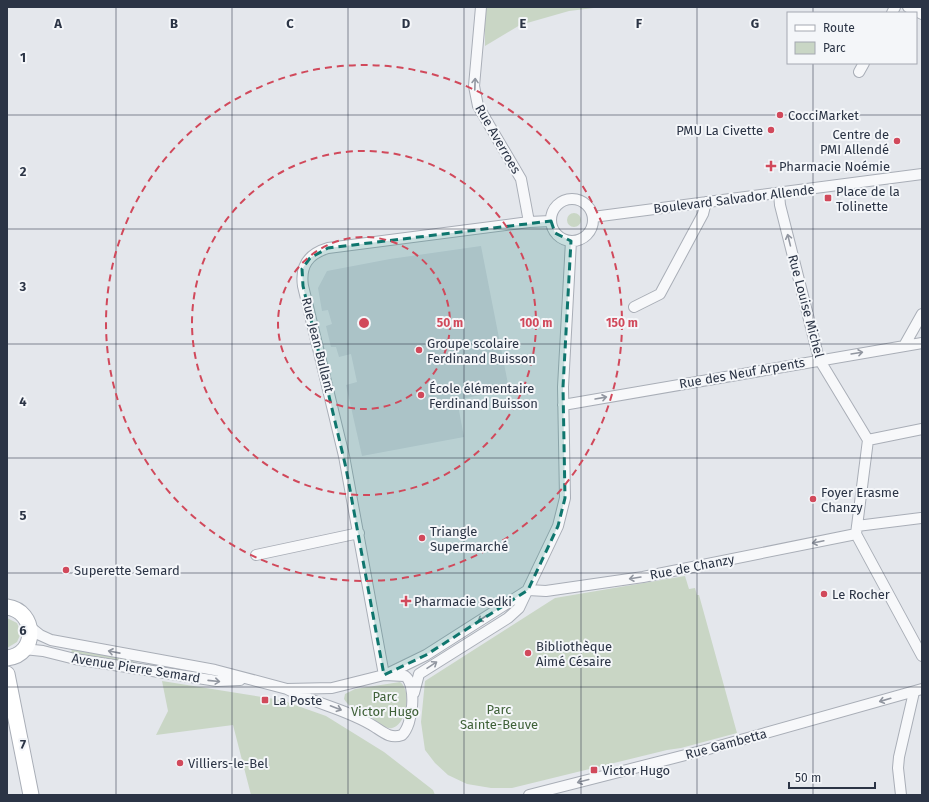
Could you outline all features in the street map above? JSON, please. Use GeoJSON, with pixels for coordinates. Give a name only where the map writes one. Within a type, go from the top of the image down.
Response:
{"type":"FeatureCollection","features":[{"type":"Feature","properties":{"kind":"main road"},"geometry":{"type":"LineString","coordinates":[[7,658],[18,655],[24,650],[30,639],[30,627],[24,616],[8,605]]}},
{"type":"Feature","properties":{"kind":"main road"},"geometry":{"type":"LineString","coordinates":[[7,674],[31,795]]}},
{"type":"Feature","properties":{"kind":"street","name":"Rue Averroes"},"geometry":{"type":"LineString","coordinates":[[481,7],[474,86],[475,96],[478,106],[521,179],[529,222]]}},
{"type":"Feature","properties":{"kind":"street"},"geometry":{"type":"LineString","coordinates":[[908,7],[922,14]]}},
{"type":"Feature","properties":{"kind":"street","name":"Boulevard Salvador Allende"},"geometry":{"type":"LineString","coordinates":[[593,216],[780,194],[922,174]]}},
{"type":"Feature","properties":{"kind":"street","name":"Rue Louise Michel"},"geometry":{"type":"LineString","coordinates":[[780,194],[780,206],[819,360],[868,440]]}},
{"type":"Feature","properties":{"kind":"street"},"geometry":{"type":"LineString","coordinates":[[574,199],[586,204],[593,216],[591,229],[588,234],[583,238],[572,241],[565,240],[555,233],[551,221],[555,208],[566,200],[574,199]]}},
{"type":"Feature","properties":{"kind":"street"},"geometry":{"type":"LineString","coordinates":[[634,307],[660,294],[703,214],[706,202]]}},
{"type":"Feature","properties":{"kind":"street","name":"Rue Jean Bullant"},"geometry":{"type":"LineString","coordinates":[[384,675],[359,533],[337,424],[303,286],[302,275],[305,263],[315,253],[328,248],[529,222],[551,221]]}},
{"type":"Feature","properties":{"kind":"street"},"geometry":{"type":"LineString","coordinates":[[287,689],[300,696],[351,714],[392,737],[402,735],[406,732],[409,726],[412,697],[419,674],[508,618],[519,608],[562,512],[565,498],[563,405],[572,241]]}},
{"type":"Feature","properties":{"kind":"street"},"geometry":{"type":"LineString","coordinates":[[904,346],[922,314]]}},
{"type":"Feature","properties":{"kind":"street","name":"Rue des Neuf Arpents"},"geometry":{"type":"LineString","coordinates":[[563,405],[922,343]]}},
{"type":"Feature","properties":{"kind":"street"},"geometry":{"type":"LineString","coordinates":[[922,429],[868,440],[856,530],[922,656]]}},
{"type":"Feature","properties":{"kind":"street"},"geometry":{"type":"LineString","coordinates":[[856,530],[921,518]]}},
{"type":"Feature","properties":{"kind":"street","name":"Rue de Chanzy"},"geometry":{"type":"LineString","coordinates":[[528,590],[546,591],[642,577],[856,530]]}},
{"type":"Feature","properties":{"kind":"street"},"geometry":{"type":"LineString","coordinates":[[256,555],[359,533]]}},
{"type":"Feature","properties":{"kind":"street"},"geometry":{"type":"LineString","coordinates":[[287,689],[332,688],[384,675],[408,665],[426,655],[528,590]]}},
{"type":"Feature","properties":{"kind":"street","name":"Avenue Pierre Semard"},"geometry":{"type":"LineString","coordinates":[[30,627],[40,635],[51,640],[215,670],[248,680],[287,689]]}},
{"type":"Feature","properties":{"kind":"street","name":"Avenue Pierre Semard"},"geometry":{"type":"LineString","coordinates":[[24,650],[42,651],[74,659],[217,681],[248,680]]}},
{"type":"Feature","properties":{"kind":"street"},"geometry":{"type":"LineString","coordinates":[[384,675],[405,676],[410,683],[412,697]]}},
{"type":"Feature","properties":{"kind":"street"},"geometry":{"type":"LineString","coordinates":[[901,795],[898,768],[899,757],[918,690]]}},
{"type":"Feature","properties":{"kind":"street","name":"Rue Gambetta"},"geometry":{"type":"LineString","coordinates":[[528,795],[705,750],[918,690]]}},
{"type":"Feature","properties":{"kind":"highlighted area"},"geometry":{"type":"Polygon","coordinates":[[[551,221],[555,233],[571,241],[563,387],[565,498],[558,526],[528,590],[426,655],[384,675],[346,468],[303,286],[302,269],[310,258],[328,248],[551,221]]]}},
{"type":"Feature","properties":{"kind":"shaded area","name":"Groupe scolaire Ferdinand Buisson"},"geometry":{"type":"Polygon","coordinates":[[[481,246],[509,389],[457,400],[464,437],[362,456],[346,385],[357,382],[351,354],[339,357],[336,347],[331,347],[326,326],[332,324],[328,310],[322,311],[318,288],[327,271],[390,259],[481,246]]]}},
{"type":"Feature","properties":{"kind":"green space"},"geometry":{"type":"Polygon","coordinates":[[[485,7],[602,7],[569,11],[520,25],[485,46],[485,7]]]}},
{"type":"Feature","properties":{"kind":"green space"},"geometry":{"type":"Polygon","coordinates":[[[571,213],[577,213],[581,217],[581,223],[577,227],[571,227],[567,223],[567,217],[571,213]]]}},
{"type":"Feature","properties":{"kind":"green space","name":"Parc Sainte-Beuve"},"geometry":{"type":"Polygon","coordinates":[[[685,576],[689,589],[695,588],[697,595],[699,595],[737,733],[681,748],[667,750],[512,788],[491,788],[467,784],[448,775],[435,763],[425,750],[421,722],[425,681],[555,598],[685,576]]]}},
{"type":"Feature","properties":{"kind":"green space"},"geometry":{"type":"Polygon","coordinates":[[[7,618],[17,623],[21,633],[17,642],[7,648],[7,618]]]}},
{"type":"Feature","properties":{"kind":"green space"},"geometry":{"type":"Polygon","coordinates":[[[72,648],[121,657],[144,665],[71,654],[72,648]]]}},
{"type":"Feature","properties":{"kind":"green space"},"geometry":{"type":"Polygon","coordinates":[[[162,681],[281,700],[326,716],[384,752],[433,790],[435,795],[251,795],[233,725],[156,735],[168,711],[162,681]]]}},
{"type":"Feature","properties":{"kind":"green space","name":"Parc Victor Hugo"},"geometry":{"type":"Polygon","coordinates":[[[400,682],[404,686],[406,692],[406,707],[401,721],[392,728],[386,727],[354,709],[344,699],[345,694],[355,689],[400,682]]]}},
{"type":"Feature","properties":{"kind":"place","name":"CocciMarket"},"geometry":{"type":"Point","coordinates":[780,115]}},
{"type":"Feature","properties":{"kind":"place","name":"PMU La Civette"},"geometry":{"type":"Point","coordinates":[771,130]}},
{"type":"Feature","properties":{"kind":"place","name":"Centre de PMI Allendé"},"geometry":{"type":"Point","coordinates":[897,141]}},
{"type":"Feature","properties":{"kind":"place","name":"Pharmacie Noémie"},"geometry":{"type":"Point","coordinates":[771,166]}},
{"type":"Feature","properties":{"kind":"place","name":"Place de la Tolinette"},"geometry":{"type":"Point","coordinates":[828,198]}},
{"type":"Feature","properties":{"kind":"place","name":"Groupe scolaire Ferdinand Buisson"},"geometry":{"type":"Point","coordinates":[419,350]}},
{"type":"Feature","properties":{"kind":"place","name":"École élémentaire Ferdinand Buisson"},"geometry":{"type":"Point","coordinates":[421,395]}},
{"type":"Feature","properties":{"kind":"place","name":"Foyer Erasme Chanzy"},"geometry":{"type":"Point","coordinates":[813,499]}},
{"type":"Feature","properties":{"kind":"place","name":"Triangle Supermarché"},"geometry":{"type":"Point","coordinates":[422,538]}},
{"type":"Feature","properties":{"kind":"place","name":"Superette Semard"},"geometry":{"type":"Point","coordinates":[66,570]}},
{"type":"Feature","properties":{"kind":"place","name":"Le Rocher"},"geometry":{"type":"Point","coordinates":[824,594]}},
{"type":"Feature","properties":{"kind":"place","name":"Pharmacie Sedki"},"geometry":{"type":"Point","coordinates":[406,601]}},
{"type":"Feature","properties":{"kind":"place","name":"Bibliothèque Aimé Césaire"},"geometry":{"type":"Point","coordinates":[528,653]}},
{"type":"Feature","properties":{"kind":"place","name":"La Poste"},"geometry":{"type":"Point","coordinates":[265,700]}},
{"type":"Feature","properties":{"kind":"place","name":"Villiers-le-Bel"},"geometry":{"type":"Point","coordinates":[180,763]}},
{"type":"Feature","properties":{"kind":"place","name":"Victor Hugo"},"geometry":{"type":"Point","coordinates":[594,770]}}]}
